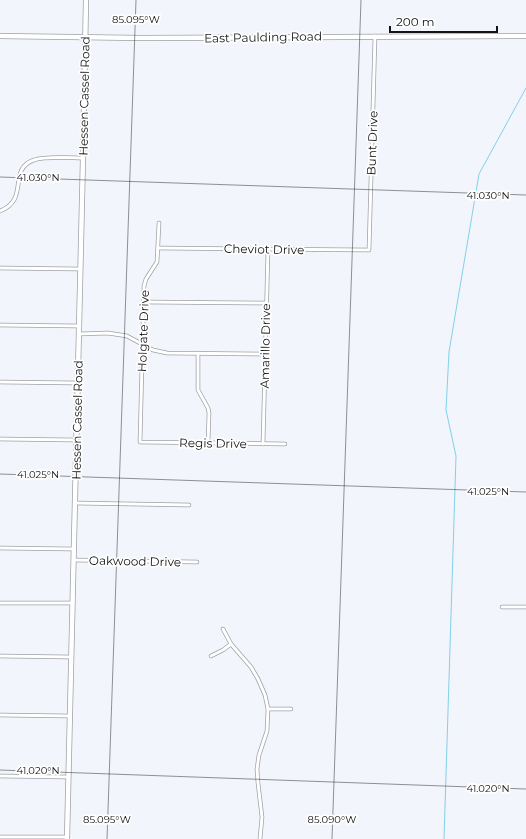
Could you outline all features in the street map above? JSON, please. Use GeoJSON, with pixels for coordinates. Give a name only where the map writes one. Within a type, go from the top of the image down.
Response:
{"type":"FeatureCollection","features":[{"type":"Feature","properties":{"kind":"main road","name":"Hessen Cassel Road"},"geometry":{"type":"LineString","coordinates":[[67,838],[77,383],[84,158],[86,0]]}},
{"type":"Feature","properties":{"kind":"main road","name":"East Paulding Road"},"geometry":{"type":"LineString","coordinates":[[0,36],[251,38],[526,36]]}},
{"type":"Feature","properties":{"kind":"street","name":"Bunt Drive"},"geometry":{"type":"LineString","coordinates":[[369,250],[375,36]]}},
{"type":"Feature","properties":{"kind":"street"},"geometry":{"type":"LineString","coordinates":[[0,211],[8,207],[13,202],[17,192],[20,174],[28,163],[42,158],[84,158]]}},
{"type":"Feature","properties":{"kind":"street","name":"Holgate Drive"},"geometry":{"type":"LineString","coordinates":[[140,442],[144,286],[146,279],[157,262],[159,223]]}},
{"type":"Feature","properties":{"kind":"street","name":"Cheviot Drive"},"geometry":{"type":"LineString","coordinates":[[158,248],[369,250]]}},
{"type":"Feature","properties":{"kind":"street","name":"Amarillo Drive"},"geometry":{"type":"LineString","coordinates":[[263,444],[268,249]]}},
{"type":"Feature","properties":{"kind":"street"},"geometry":{"type":"LineString","coordinates":[[0,268],[80,269]]}},
{"type":"Feature","properties":{"kind":"street"},"geometry":{"type":"LineString","coordinates":[[144,302],[266,303]]}},
{"type":"Feature","properties":{"kind":"street"},"geometry":{"type":"LineString","coordinates":[[0,325],[79,326]]}},
{"type":"Feature","properties":{"kind":"street"},"geometry":{"type":"LineString","coordinates":[[79,334],[108,333],[127,336],[142,345],[161,352],[265,354]]}},
{"type":"Feature","properties":{"kind":"street"},"geometry":{"type":"LineString","coordinates":[[198,353],[197,384],[198,390],[208,408],[209,413],[208,443]]}},
{"type":"Feature","properties":{"kind":"street"},"geometry":{"type":"LineString","coordinates":[[0,382],[77,383]]}},
{"type":"Feature","properties":{"kind":"street"},"geometry":{"type":"LineString","coordinates":[[0,440],[76,440]]}},
{"type":"Feature","properties":{"kind":"street","name":"Regis Drive"},"geometry":{"type":"LineString","coordinates":[[140,442],[285,444]]}},
{"type":"Feature","properties":{"kind":"street"},"geometry":{"type":"LineString","coordinates":[[75,503],[189,505]]}},
{"type":"Feature","properties":{"kind":"street","name":"Oakwood Drive"},"geometry":{"type":"LineString","coordinates":[[0,548],[74,549]]}},
{"type":"Feature","properties":{"kind":"street","name":"Oakwood Drive"},"geometry":{"type":"LineString","coordinates":[[74,560],[197,562]]}},
{"type":"Feature","properties":{"kind":"street"},"geometry":{"type":"LineString","coordinates":[[0,603],[73,603]]}},
{"type":"Feature","properties":{"kind":"street"},"geometry":{"type":"LineString","coordinates":[[502,607],[526,607]]}},
{"type":"Feature","properties":{"kind":"street"},"geometry":{"type":"LineString","coordinates":[[223,629],[230,644],[250,667],[258,679],[265,695],[268,709],[266,731],[259,755],[257,769],[262,817],[260,839]]}},
{"type":"Feature","properties":{"kind":"street"},"geometry":{"type":"LineString","coordinates":[[211,656],[223,650],[230,644]]}},
{"type":"Feature","properties":{"kind":"street"},"geometry":{"type":"LineString","coordinates":[[0,656],[71,657]]}},
{"type":"Feature","properties":{"kind":"street"},"geometry":{"type":"LineString","coordinates":[[268,709],[291,709]]}},
{"type":"Feature","properties":{"kind":"street"},"geometry":{"type":"LineString","coordinates":[[0,715],[70,716]]}},
{"type":"Feature","properties":{"kind":"street"},"geometry":{"type":"LineString","coordinates":[[0,776],[68,777]]}},
{"type":"Feature","properties":{"kind":"street"},"geometry":{"type":"LineString","coordinates":[[0,837],[67,838]]}},
{"type":"Feature","properties":{"kind":"waterway"},"geometry":{"type":"LineString","coordinates":[[444,839],[456,456],[446,410],[449,352],[479,174],[526,88]]}}]}
